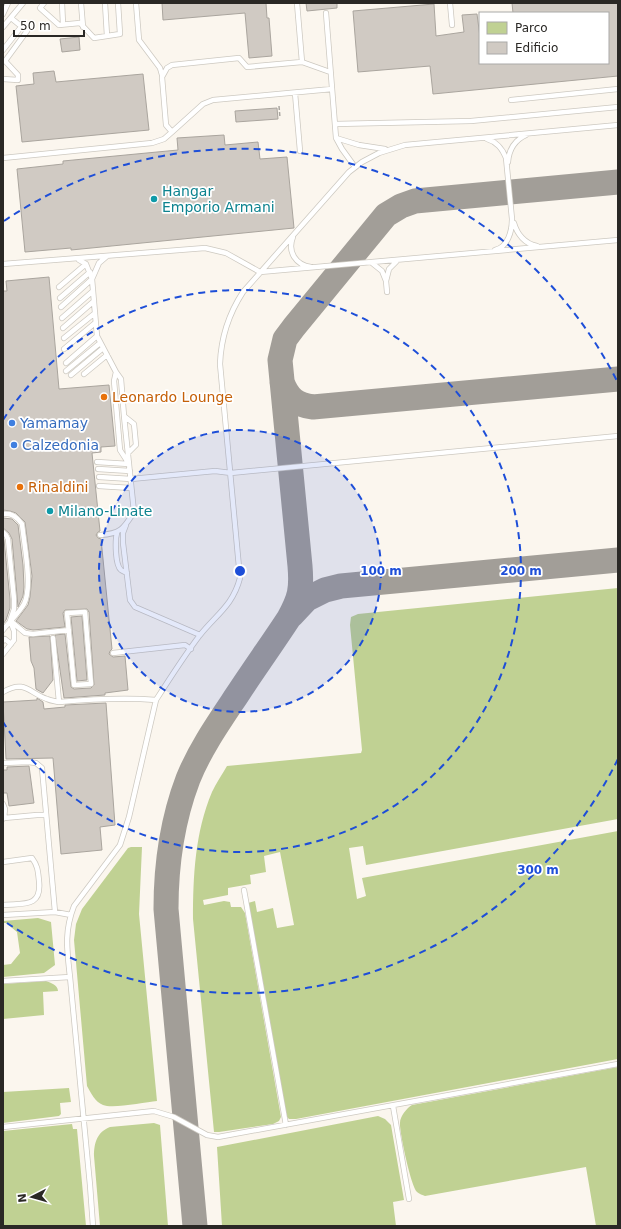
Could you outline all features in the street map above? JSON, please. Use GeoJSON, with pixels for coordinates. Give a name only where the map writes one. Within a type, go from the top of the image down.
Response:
{"type":"FeatureCollection","features":[{"type":"Feature","properties":{"kind":"lane"},"geometry":{"type":"LineString","coordinates":[[3,14],[8,3]]}},
{"type":"Feature","properties":{"kind":"lane"},"geometry":{"type":"LineString","coordinates":[[15,14],[20,3]]}},
{"type":"Feature","properties":{"kind":"lane"},"geometry":{"type":"LineString","coordinates":[[3,26],[23,3]]}},
{"type":"Feature","properties":{"kind":"lane"},"geometry":{"type":"LineString","coordinates":[[44,3],[40,8],[59,25],[80,23],[94,38],[120,34],[118,3]]}},
{"type":"Feature","properties":{"kind":"lane"},"geometry":{"type":"LineString","coordinates":[[62,3],[63,24]]}},
{"type":"Feature","properties":{"kind":"lane"},"geometry":{"type":"LineString","coordinates":[[81,3],[83,26]]}},
{"type":"Feature","properties":{"kind":"lane"},"geometry":{"type":"LineString","coordinates":[[105,3],[107,36]]}},
{"type":"Feature","properties":{"kind":"lane"},"geometry":{"type":"LineString","coordinates":[[136,3],[139,40],[160,68],[166,125],[172,132]]}},
{"type":"Feature","properties":{"kind":"lane"},"geometry":{"type":"LineString","coordinates":[[297,3],[302,62]]}},
{"type":"Feature","properties":{"kind":"lane"},"geometry":{"type":"LineString","coordinates":[[450,3],[452,25]]}},
{"type":"Feature","properties":{"kind":"lane"},"geometry":{"type":"LineString","coordinates":[[326,14],[336,138],[342,149],[356,167]]}},
{"type":"Feature","properties":{"kind":"lane"},"geometry":{"type":"LineString","coordinates":[[3,79],[18,80],[18,75],[5,61],[27,31],[11,18]]}},
{"type":"Feature","properties":{"kind":"lane"},"geometry":{"type":"LineString","coordinates":[[3,50],[21,26]]}},
{"type":"Feature","properties":{"kind":"lane"},"geometry":{"type":"LineString","coordinates":[[162,77],[167,68],[172,65],[239,58],[247,67],[302,62],[330,72]]}},
{"type":"Feature","properties":{"kind":"lane"},"geometry":{"type":"LineString","coordinates":[[511,100],[618,89]]}},
{"type":"Feature","properties":{"kind":"lane"},"geometry":{"type":"LineString","coordinates":[[3,158],[152,143],[164,139],[203,104],[213,100],[332,90]]}},
{"type":"Feature","properties":{"kind":"lane"},"geometry":{"type":"LineString","coordinates":[[295,93],[300,151]]}},
{"type":"Feature","properties":{"kind":"lane"},"geometry":{"type":"LineString","coordinates":[[335,124],[471,121],[618,106]]}},
{"type":"Feature","properties":{"kind":"lane"},"geometry":{"type":"LineString","coordinates":[[93,1226],[66,942],[74,906],[120,845],[129,817],[156,700],[172,674],[200,635],[230,602],[237,591],[240,578],[220,364],[226,324],[231,312],[242,292],[342,179],[356,167],[386,150],[405,146],[618,125]]}},
{"type":"Feature","properties":{"kind":"lane"},"geometry":{"type":"LineString","coordinates":[[489,252],[498,249],[505,242],[512,229],[508,163],[513,145],[529,133]]}},
{"type":"Feature","properties":{"kind":"lane"},"geometry":{"type":"LineString","coordinates":[[336,138],[359,145],[386,150]]}},
{"type":"Feature","properties":{"kind":"lane"},"geometry":{"type":"LineString","coordinates":[[481,138],[487,139],[499,146],[503,150],[508,163]]}},
{"type":"Feature","properties":{"kind":"lane"},"geometry":{"type":"LineString","coordinates":[[512,219],[520,237],[534,246],[542,247]]}},
{"type":"Feature","properties":{"kind":"lane"},"geometry":{"type":"LineString","coordinates":[[295,233],[291,241],[291,250],[294,259],[300,264],[321,268]]}},
{"type":"Feature","properties":{"kind":"lane"},"geometry":{"type":"LineString","coordinates":[[3,264],[205,248],[226,253],[260,272],[321,268],[618,240]]}},
{"type":"Feature","properties":{"kind":"lane"},"geometry":{"type":"LineString","coordinates":[[61,307],[92,280],[99,263],[108,256]]}},
{"type":"Feature","properties":{"kind":"lane"},"geometry":{"type":"LineString","coordinates":[[77,259],[86,264],[90,272],[97,336],[102,349],[121,379],[134,512],[123,532],[130,600],[135,607],[200,635]]}},
{"type":"Feature","properties":{"kind":"lane"},"geometry":{"type":"LineString","coordinates":[[387,292],[386,281],[388,269],[398,260]]}},
{"type":"Feature","properties":{"kind":"lane"},"geometry":{"type":"LineString","coordinates":[[3,261],[3,269]]}},
{"type":"Feature","properties":{"kind":"lane"},"geometry":{"type":"LineString","coordinates":[[372,263],[382,271],[386,281]]}},
{"type":"Feature","properties":{"kind":"lane"},"geometry":{"type":"LineString","coordinates":[[59,287],[86,264]]}},
{"type":"Feature","properties":{"kind":"lane"},"geometry":{"type":"LineString","coordinates":[[60,298],[90,272]]}},
{"type":"Feature","properties":{"kind":"lane"},"geometry":{"type":"LineString","coordinates":[[62,318],[93,291]]}},
{"type":"Feature","properties":{"kind":"lane"},"geometry":{"type":"LineString","coordinates":[[63,328],[94,301]]}},
{"type":"Feature","properties":{"kind":"lane"},"geometry":{"type":"LineString","coordinates":[[64,338],[95,313]]}},
{"type":"Feature","properties":{"kind":"lane"},"geometry":{"type":"LineString","coordinates":[[64,349],[96,323]]}},
{"type":"Feature","properties":{"kind":"lane"},"geometry":{"type":"LineString","coordinates":[[66,362],[97,336]]}},
{"type":"Feature","properties":{"kind":"lane"},"geometry":{"type":"LineString","coordinates":[[66,370],[100,342]]}},
{"type":"Feature","properties":{"kind":"lane"},"geometry":{"type":"LineString","coordinates":[[71,375],[102,349]]}},
{"type":"Feature","properties":{"kind":"lane"},"geometry":{"type":"LineString","coordinates":[[84,374],[106,355]]}},
{"type":"Feature","properties":{"kind":"lane"},"geometry":{"type":"LineString","coordinates":[[116,372],[114,381],[120,450],[129,464]]}},
{"type":"Feature","properties":{"kind":"lane"},"geometry":{"type":"LineString","coordinates":[[124,416],[134,424],[136,445],[128,453]]}},
{"type":"Feature","properties":{"kind":"lane"},"geometry":{"type":"LineString","coordinates":[[99,477],[131,479],[215,471],[231,473],[618,436]]}},
{"type":"Feature","properties":{"kind":"lane"},"geometry":{"type":"LineString","coordinates":[[97,462],[129,464]]}},
{"type":"Feature","properties":{"kind":"lane"},"geometry":{"type":"LineString","coordinates":[[98,469],[130,471]]}},
{"type":"Feature","properties":{"kind":"lane"},"geometry":{"type":"LineString","coordinates":[[99,486],[131,488]]}},
{"type":"Feature","properties":{"kind":"lane"},"geometry":{"type":"LineString","coordinates":[[3,514],[12,515],[22,524],[27,577],[27,597],[25,602],[22,608],[3,630]]}},
{"type":"Feature","properties":{"kind":"lane"},"geometry":{"type":"LineString","coordinates":[[126,525],[117,533],[115,539],[118,566],[121,571],[127,573]]}},
{"type":"Feature","properties":{"kind":"lane"},"geometry":{"type":"LineString","coordinates":[[3,532],[8,539],[14,599],[14,609],[10,621],[14,631],[14,640],[3,654]]}},
{"type":"Feature","properties":{"kind":"lane"},"geometry":{"type":"LineString","coordinates":[[100,536],[117,533]]}},
{"type":"Feature","properties":{"kind":"lane"},"geometry":{"type":"LineString","coordinates":[[84,612],[92,684],[74,685],[69,630],[67,613],[84,612]]}},
{"type":"Feature","properties":{"kind":"lane"},"geometry":{"type":"LineString","coordinates":[[10,621],[25,633],[33,634],[69,630]]}},
{"type":"Feature","properties":{"kind":"lane"},"geometry":{"type":"LineString","coordinates":[[53,638],[59,702]]}},
{"type":"Feature","properties":{"kind":"lane"},"geometry":{"type":"LineString","coordinates":[[3,641],[5,639],[11,644]]}},
{"type":"Feature","properties":{"kind":"lane"},"geometry":{"type":"LineString","coordinates":[[113,653],[185,644],[190,649]]}},
{"type":"Feature","properties":{"kind":"lane"},"geometry":{"type":"LineString","coordinates":[[3,692],[18,686],[28,688],[46,699],[59,702],[91,699],[139,698],[156,700]]}},
{"type":"Feature","properties":{"kind":"lane"},"geometry":{"type":"LineString","coordinates":[[3,764],[28,762],[36,763],[42,768],[55,912]]}},
{"type":"Feature","properties":{"kind":"lane"},"geometry":{"type":"LineString","coordinates":[[3,804],[5,809],[4,818],[46,815]]}},
{"type":"Feature","properties":{"kind":"lane"},"geometry":{"type":"LineString","coordinates":[[3,862],[32,858],[38,865],[40,891],[37,898],[31,902],[3,905]]}},
{"type":"Feature","properties":{"kind":"lane"},"geometry":{"type":"LineString","coordinates":[[244,890],[286,1125]]}},
{"type":"Feature","properties":{"kind":"lane"},"geometry":{"type":"LineString","coordinates":[[3,916],[55,912],[71,915]]}},
{"type":"Feature","properties":{"kind":"lane"},"geometry":{"type":"LineString","coordinates":[[3,981],[70,977]]}},
{"type":"Feature","properties":{"kind":"lane"},"geometry":{"type":"LineString","coordinates":[[3,1127],[154,1111],[174,1117],[207,1135],[218,1137],[618,1064]]}},
{"type":"Feature","properties":{"kind":"lane"},"geometry":{"type":"LineString","coordinates":[[393,1106],[410,1199]]}},
{"type":"Feature","properties":{"kind":"path"},"geometry":{"type":"LineString","coordinates":[[279,106],[280,118]]}},
{"type":"Feature","properties":{"kind":"green space"},"geometry":{"type":"Polygon","coordinates":[[[618,588],[618,819],[366,865],[363,846],[349,848],[357,899],[366,896],[362,878],[618,831],[618,1059],[296,1119],[289,1119],[285,1115],[248,903],[255,901],[257,912],[273,908],[277,928],[294,925],[280,852],[264,856],[266,872],[250,875],[251,884],[228,888],[228,895],[203,900],[204,905],[224,901],[230,902],[231,907],[241,907],[245,913],[281,1117],[279,1121],[273,1124],[214,1132],[193,919],[194,887],[196,854],[206,807],[215,785],[227,766],[361,753],[362,750],[350,625],[351,617],[358,614],[618,588]]]}},
{"type":"Feature","properties":{"kind":"green space"},"geometry":{"type":"Polygon","coordinates":[[[142,847],[139,914],[157,1101],[121,1106],[108,1106],[98,1102],[87,1086],[74,940],[76,924],[82,909],[128,848],[142,847]]]}},
{"type":"Feature","properties":{"kind":"green space"},"geometry":{"type":"Polygon","coordinates":[[[38,918],[51,922],[55,965],[44,973],[3,977],[3,965],[11,964],[20,953],[17,932],[6,923],[3,923],[3,921],[38,918]]]}},
{"type":"Feature","properties":{"kind":"green space"},"geometry":{"type":"Polygon","coordinates":[[[46,981],[56,986],[58,991],[43,992],[44,1015],[3,1019],[3,984],[46,981]]]}},
{"type":"Feature","properties":{"kind":"green space"},"geometry":{"type":"Polygon","coordinates":[[[618,1067],[618,1226],[596,1226],[586,1167],[425,1196],[417,1192],[409,1170],[400,1128],[400,1120],[402,1115],[412,1105],[618,1067]]]}},
{"type":"Feature","properties":{"kind":"green space"},"geometry":{"type":"Polygon","coordinates":[[[69,1088],[71,1102],[60,1103],[61,1114],[59,1116],[3,1123],[3,1092],[69,1088]]]}},
{"type":"Feature","properties":{"kind":"green space"},"geometry":{"type":"Polygon","coordinates":[[[378,1116],[385,1119],[391,1125],[404,1200],[393,1202],[396,1226],[222,1226],[217,1147],[378,1116]]]}},
{"type":"Feature","properties":{"kind":"green space"},"geometry":{"type":"Polygon","coordinates":[[[154,1123],[160,1125],[168,1226],[100,1226],[94,1156],[97,1138],[102,1132],[110,1127],[154,1123]]]}},
{"type":"Feature","properties":{"kind":"green space"},"geometry":{"type":"Polygon","coordinates":[[[72,1124],[73,1129],[77,1129],[86,1226],[3,1226],[3,1131],[72,1124]]]}},
{"type":"Feature","properties":{"kind":"building"},"geometry":{"type":"Polygon","coordinates":[[[162,3],[266,3],[267,18],[269,18],[272,56],[249,58],[245,13],[163,20],[162,3]]]}},
{"type":"Feature","properties":{"kind":"building"},"geometry":{"type":"Polygon","coordinates":[[[306,3],[337,3],[337,8],[307,11],[306,3]]]}},
{"type":"Feature","properties":{"kind":"building"},"geometry":{"type":"Polygon","coordinates":[[[512,3],[618,3],[618,76],[433,94],[430,66],[358,72],[353,11],[434,4],[436,36],[464,32],[462,15],[477,14],[479,29],[479,64],[609,64],[609,12],[513,12],[512,3]]]}},
{"type":"Feature","properties":{"kind":"building"},"geometry":{"type":"Polygon","coordinates":[[[79,37],[80,50],[62,52],[60,39],[79,37]]]}},
{"type":"Feature","properties":{"kind":"building"},"geometry":{"type":"Polygon","coordinates":[[[54,71],[56,82],[143,74],[149,130],[22,142],[16,86],[34,84],[33,73],[54,71]]]}},
{"type":"Feature","properties":{"kind":"building"},"geometry":{"type":"Polygon","coordinates":[[[277,108],[278,119],[236,122],[235,111],[277,108]]]}},
{"type":"Feature","properties":{"kind":"building","name":"Hangar Emporio Armani"},"geometry":{"type":"Polygon","coordinates":[[[224,135],[225,145],[258,142],[260,159],[287,157],[294,228],[71,250],[71,248],[25,252],[17,169],[63,164],[63,161],[178,150],[177,138],[224,135]]]}},
{"type":"Feature","properties":{"kind":"building","name":"Milano-Linate"},"geometry":{"type":"Polygon","coordinates":[[[49,277],[59,389],[109,385],[115,446],[101,447],[101,452],[92,453],[100,531],[96,535],[101,539],[112,649],[109,654],[113,657],[125,656],[128,690],[105,693],[105,695],[64,698],[55,635],[65,634],[71,687],[74,689],[91,688],[94,685],[89,612],[87,609],[65,610],[63,613],[65,627],[33,630],[27,629],[16,621],[28,605],[32,576],[25,522],[16,513],[3,510],[3,291],[7,291],[6,281],[49,277]]]}},
{"type":"Feature","properties":{"kind":"building"},"geometry":{"type":"Polygon","coordinates":[[[3,518],[12,519],[18,525],[24,587],[23,596],[18,607],[12,539],[9,533],[3,528],[3,518]]]}},
{"type":"Feature","properties":{"kind":"building"},"geometry":{"type":"Polygon","coordinates":[[[3,537],[10,608],[3,624],[3,537]]]}},
{"type":"Feature","properties":{"kind":"building"},"geometry":{"type":"Polygon","coordinates":[[[82,616],[87,680],[77,681],[71,617],[82,616]]]}},
{"type":"Feature","properties":{"kind":"building"},"geometry":{"type":"Polygon","coordinates":[[[50,636],[53,680],[43,693],[36,689],[34,668],[31,661],[29,637],[50,636]]]}},
{"type":"Feature","properties":{"kind":"building"},"geometry":{"type":"Polygon","coordinates":[[[37,698],[43,702],[44,709],[65,707],[65,705],[106,703],[115,825],[100,827],[102,850],[61,854],[53,758],[6,759],[3,702],[37,700],[37,698]]]}},
{"type":"Feature","properties":{"kind":"building"},"geometry":{"type":"Polygon","coordinates":[[[29,766],[34,803],[9,806],[7,793],[3,793],[3,770],[7,770],[7,767],[29,766]]]}},
{"type":"Feature","properties":{"kind":"taxiway"},"geometry":{"type":"LineString","coordinates":[[195,1226],[166,909],[167,876],[174,827],[182,795],[193,768],[204,746],[243,685],[289,618],[296,605],[299,593],[301,581],[300,566],[280,360],[285,339],[386,215],[401,206],[415,201],[618,182]]}},
{"type":"Feature","properties":{"kind":"taxiway"},"geometry":{"type":"LineString","coordinates":[[282,382],[293,400],[313,407],[618,379]]}},
{"type":"Feature","properties":{"kind":"taxiway"},"geometry":{"type":"LineString","coordinates":[[292,615],[307,599],[325,590],[341,586],[618,560]]}},
{"type":"Feature","properties":{"kind":"place","name":"Hangar Emporio Armani"},"geometry":{"type":"Point","coordinates":[154,199]}},
{"type":"Feature","properties":{"kind":"place","name":"Leonardo Lounge"},"geometry":{"type":"Point","coordinates":[104,397]}},
{"type":"Feature","properties":{"kind":"place","name":"Yamamay"},"geometry":{"type":"Point","coordinates":[12,423]}},
{"type":"Feature","properties":{"kind":"place","name":"Calzedonia"},"geometry":{"type":"Point","coordinates":[14,445]}},
{"type":"Feature","properties":{"kind":"place","name":"Rinaldini"},"geometry":{"type":"Point","coordinates":[20,487]}},
{"type":"Feature","properties":{"kind":"place","name":"Milano-Linate"},"geometry":{"type":"Point","coordinates":[50,511]}}]}
